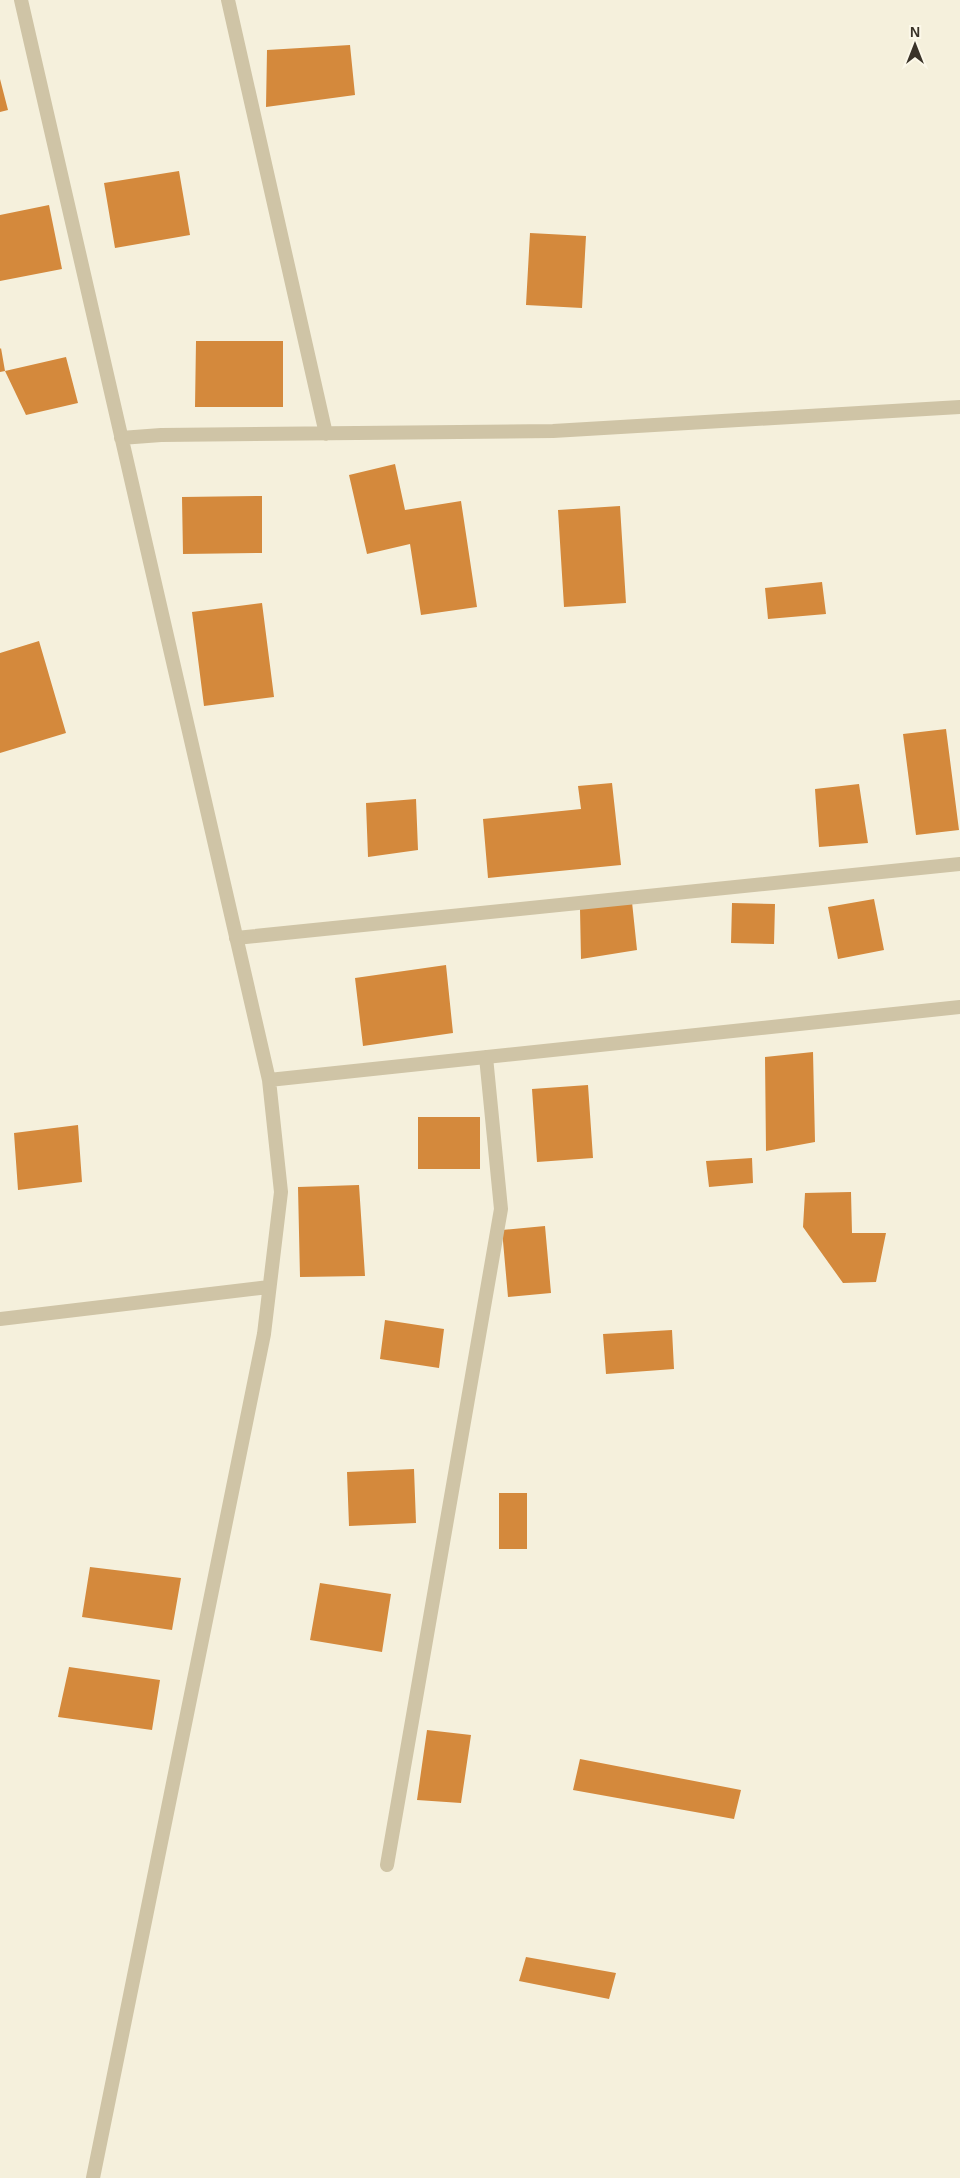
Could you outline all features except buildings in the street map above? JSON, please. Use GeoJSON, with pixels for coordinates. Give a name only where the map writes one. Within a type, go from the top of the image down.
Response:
{"type":"FeatureCollection","features":[{"type":"Feature","properties":{"kind":"street"},"geometry":{"type":"LineString","coordinates":[[20,0],[269,1080],[281,1192],[262,1344],[93,2178]]}},
{"type":"Feature","properties":{"kind":"street"},"geometry":{"type":"LineString","coordinates":[[228,0],[326,434]]}},
{"type":"Feature","properties":{"kind":"street"},"geometry":{"type":"LineString","coordinates":[[121,438],[161,435],[553,431],[960,408]]}},
{"type":"Feature","properties":{"kind":"street"},"geometry":{"type":"LineString","coordinates":[[236,938],[960,864]]}},
{"type":"Feature","properties":{"kind":"street"},"geometry":{"type":"LineString","coordinates":[[269,1080],[960,1006]]}},
{"type":"Feature","properties":{"kind":"street"},"geometry":{"type":"LineString","coordinates":[[387,1865],[501,1209],[486,1057]]}},
{"type":"Feature","properties":{"kind":"street"},"geometry":{"type":"LineString","coordinates":[[0,1319],[269,1287]]}}]}
